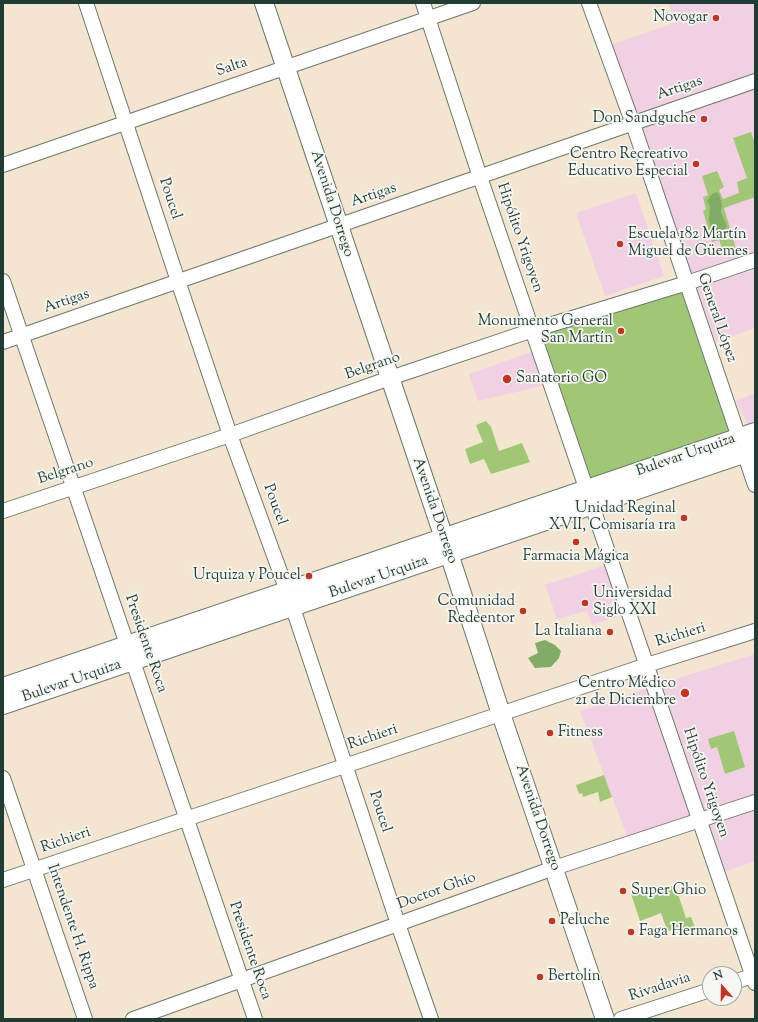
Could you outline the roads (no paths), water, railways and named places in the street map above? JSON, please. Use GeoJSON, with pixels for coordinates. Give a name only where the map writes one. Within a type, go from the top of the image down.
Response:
{"type":"FeatureCollection","features":[{"type":"Feature","properties":{"kind":"main road","name":"Avenida Dorrego"},"geometry":{"type":"LineString","coordinates":[[264,3],[501,714],[605,1019]]}},
{"type":"Feature","properties":{"kind":"main road","name":"Bulevar Urquiza"},"geometry":{"type":"LineString","coordinates":[[3,705],[130,653],[748,443]]}},
{"type":"Feature","properties":{"kind":"main road","name":"Bulevar Urquiza"},"geometry":{"type":"LineString","coordinates":[[3,687],[130,653]]}},
{"type":"Feature","properties":{"kind":"street","name":"Poucel"},"geometry":{"type":"LineString","coordinates":[[86,3],[230,435],[290,599],[431,1019]]}},
{"type":"Feature","properties":{"kind":"street","name":"Hipólito Yrigoyen"},"geometry":{"type":"LineString","coordinates":[[423,3],[480,177],[754,978]]}},
{"type":"Feature","properties":{"kind":"street","name":"Salta"},"geometry":{"type":"LineString","coordinates":[[3,165],[473,3]]}},
{"type":"Feature","properties":{"kind":"street","name":"General López"},"geometry":{"type":"LineString","coordinates":[[589,3],[633,124],[687,283],[748,443],[755,485]]}},
{"type":"Feature","properties":{"kind":"street","name":"Artigas"},"geometry":{"type":"LineString","coordinates":[[3,342],[755,81]]}},
{"type":"Feature","properties":{"kind":"street","name":"Belgrano"},"geometry":{"type":"LineString","coordinates":[[3,511],[230,435],[390,378],[533,330],[687,283],[755,260]]}},
{"type":"Feature","properties":{"kind":"street","name":"Presidente Roca"},"geometry":{"type":"LineString","coordinates":[[3,281],[255,1019]]}},
{"type":"Feature","properties":{"kind":"street","name":"Richieri"},"geometry":{"type":"LineString","coordinates":[[3,880],[647,665],[755,631]]}},
{"type":"Feature","properties":{"kind":"street","name":"Intendente H. Rippa"},"geometry":{"type":"LineString","coordinates":[[3,778],[85,1019]]}},
{"type":"Feature","properties":{"kind":"street","name":"Doctor Ghío"},"geometry":{"type":"LineString","coordinates":[[133,1019],[554,868],[755,802]]}},
{"type":"Feature","properties":{"kind":"street"},"geometry":{"type":"LineString","coordinates":[[742,980],[754,978]]}},
{"type":"Feature","properties":{"kind":"street","name":"Rivadavia"},"geometry":{"type":"LineString","coordinates":[[622,1019],[702,993]]}},
{"type":"Feature","properties":{"kind":"place","name":"Novogar"},"geometry":{"type":"Point","coordinates":[716,18]}},
{"type":"Feature","properties":{"kind":"place","name":"Don Sandguche"},"geometry":{"type":"Point","coordinates":[704,119]}},
{"type":"Feature","properties":{"kind":"place","name":"Centro Recreativo Educativo Especial"},"geometry":{"type":"Point","coordinates":[696,164]}},
{"type":"Feature","properties":{"kind":"place","name":"Escuela 182 Martín Miguel de Güemes"},"geometry":{"type":"Point","coordinates":[620,244]}},
{"type":"Feature","properties":{"kind":"place","name":"Monumento General San Martín"},"geometry":{"type":"Point","coordinates":[621,331]}},
{"type":"Feature","properties":{"kind":"place","name":"Sanatorio GO"},"geometry":{"type":"Point","coordinates":[507,379]}},
{"type":"Feature","properties":{"kind":"place","name":"Unidad Reginal XVII, Comisaría 1ra"},"geometry":{"type":"Point","coordinates":[684,518]}},
{"type":"Feature","properties":{"kind":"place","name":"Farmacia Mágica"},"geometry":{"type":"Point","coordinates":[576,542]}},
{"type":"Feature","properties":{"kind":"place","name":"Urquiza y Poucel"},"geometry":{"type":"Point","coordinates":[309,576]}},
{"type":"Feature","properties":{"kind":"place","name":"Universidad Siglo XXI"},"geometry":{"type":"Point","coordinates":[585,603]}},
{"type":"Feature","properties":{"kind":"place","name":"Comunidad Redeentor"},"geometry":{"type":"Point","coordinates":[523,611]}},
{"type":"Feature","properties":{"kind":"place","name":"La Italiana"},"geometry":{"type":"Point","coordinates":[610,632]}},
{"type":"Feature","properties":{"kind":"place","name":"Centro Médico 21 de Diciembre"},"geometry":{"type":"Point","coordinates":[685,693]}},
{"type":"Feature","properties":{"kind":"place","name":"Fitness"},"geometry":{"type":"Point","coordinates":[550,733]}},
{"type":"Feature","properties":{"kind":"place","name":"Super Ghio"},"geometry":{"type":"Point","coordinates":[623,891]}},
{"type":"Feature","properties":{"kind":"place","name":"Peluche"},"geometry":{"type":"Point","coordinates":[552,921]}},
{"type":"Feature","properties":{"kind":"place","name":"Faga Hermanos"},"geometry":{"type":"Point","coordinates":[631,932]}},
{"type":"Feature","properties":{"kind":"place","name":"Bertolin"},"geometry":{"type":"Point","coordinates":[540,977]}}]}
